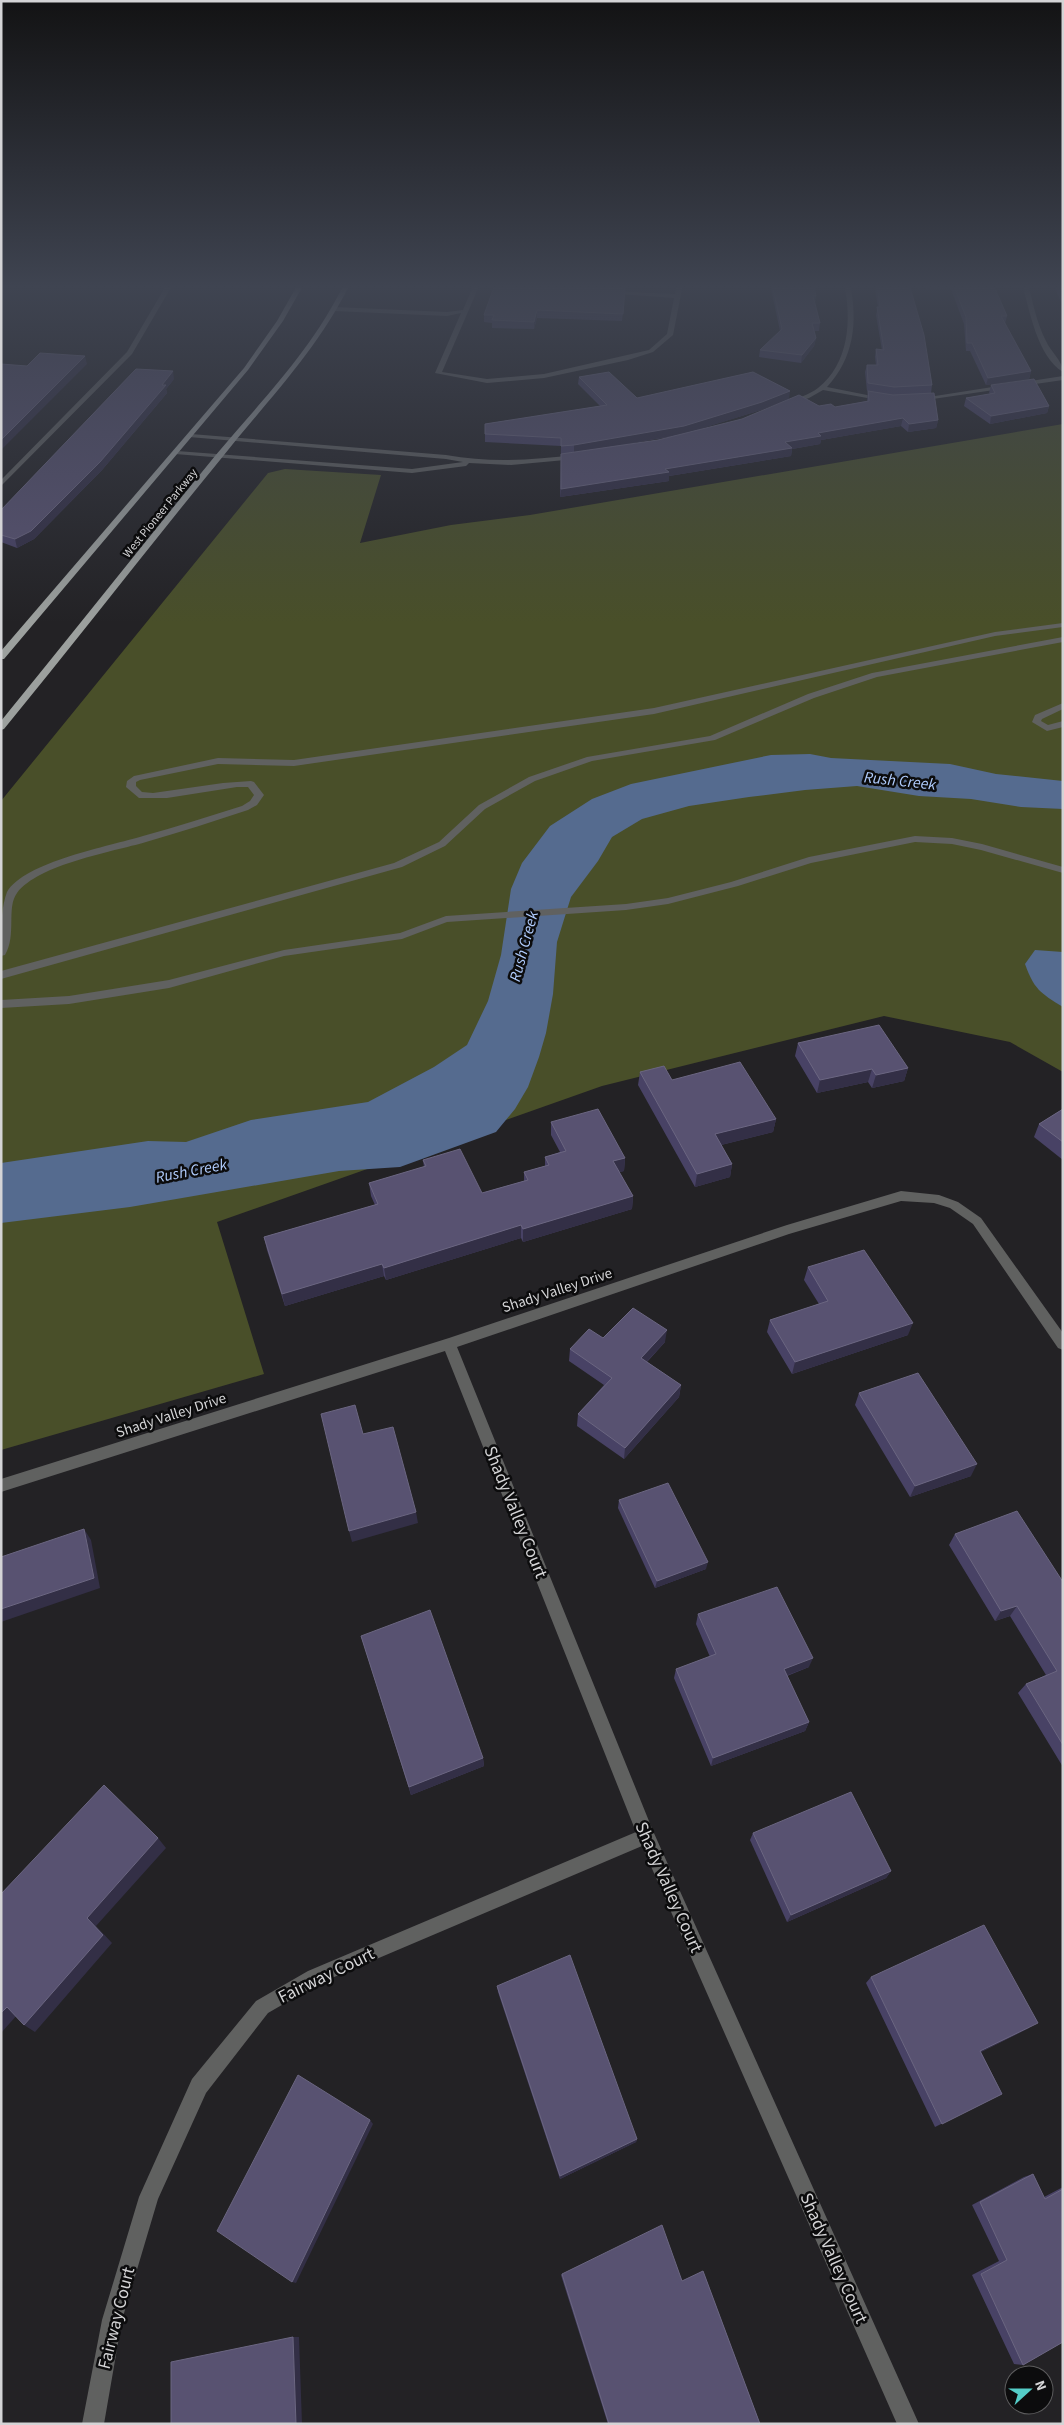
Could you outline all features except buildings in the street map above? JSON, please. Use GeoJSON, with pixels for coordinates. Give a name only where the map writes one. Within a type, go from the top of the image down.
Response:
{"type":"FeatureCollection","features":[{"type":"Feature","properties":{"kind":"main road","name":"West Pioneer Parkway"},"geometry":{"type":"LineString","coordinates":[[1,658],[223,397]]}},
{"type":"Feature","properties":{"kind":"main road","name":"West Pioneer Parkway"},"geometry":{"type":"LineString","coordinates":[[1,727],[219,456],[270,397]]}},
{"type":"Feature","properties":{"kind":"street"},"geometry":{"type":"LineString","coordinates":[[1,484],[87,397]]}},
{"type":"Feature","properties":{"kind":"street"},"geometry":{"type":"LineString","coordinates":[[782,407],[803,397]]}},
{"type":"Feature","properties":{"kind":"street"},"geometry":{"type":"LineString","coordinates":[[876,397],[892,400]]}},
{"type":"Feature","properties":{"kind":"street"},"geometry":{"type":"LineString","coordinates":[[909,399],[939,397]]}},
{"type":"Feature","properties":{"kind":"street"},"geometry":{"type":"LineString","coordinates":[[191,436],[509,464],[582,456]]}},
{"type":"Feature","properties":{"kind":"street"},"geometry":{"type":"LineString","coordinates":[[177,453],[412,471],[448,468],[471,462]]}},
{"type":"Feature","properties":{"kind":"street"},"geometry":{"type":"LineString","coordinates":[[1,953],[6,940],[2,910],[12,892],[24,882],[54,865],[245,808],[254,803],[259,795],[251,784],[235,783],[179,794],[139,795],[131,787],[132,781],[137,778],[218,761],[294,763],[654,711],[995,634],[1063,625]]}},
{"type":"Feature","properties":{"kind":"street"},"geometry":{"type":"LineString","coordinates":[[1,975],[398,866],[442,844],[482,807],[532,779],[590,759],[712,738],[811,696],[875,675],[1063,639]]}},
{"type":"Feature","properties":{"kind":"street"},"geometry":{"type":"LineString","coordinates":[[1063,706],[1038,717],[1036,722],[1047,728],[1063,724]]}},
{"type":"Feature","properties":{"kind":"street"},"geometry":{"type":"LineString","coordinates":[[1,1004],[69,1000],[169,984],[284,953],[337,944],[378,941],[402,936],[446,919],[626,907],[668,901],[734,884],[809,860],[916,839],[952,841],[982,847],[1063,870]]}},
{"type":"Feature","properties":{"kind":"street","name":"Shady Valley Drive"},"geometry":{"type":"LineString","coordinates":[[1,1486],[449,1344],[788,1230],[901,1196],[935,1198],[954,1205],[977,1221],[1063,1344]]}},
{"type":"Feature","properties":{"kind":"street","name":"Shady Valley Court"},"geometry":{"type":"LineString","coordinates":[[449,1344],[646,1836],[908,2424]]}},
{"type":"Feature","properties":{"kind":"street","name":"Fairway Court"},"geometry":{"type":"LineString","coordinates":[[93,2424],[112,2320],[149,2197],[199,2086],[262,2007],[314,1977],[646,1836]]}},
{"type":"Feature","properties":{"kind":"green space"},"geometry":{"type":"Polygon","coordinates":[[[1063,424],[1063,1072],[1010,1042],[884,1016],[602,1086],[217,1222],[264,1374],[1,1450],[1,801],[268,473],[285,469],[381,475],[360,543],[451,525],[530,515],[1063,424]]]}},
{"type":"Feature","properties":{"kind":"water","name":"Rush Creek"},"geometry":{"type":"Polygon","coordinates":[[[810,754],[831,758],[950,764],[996,774],[1063,781],[1063,809],[1021,807],[971,799],[919,796],[857,786],[805,790],[689,806],[642,819],[612,837],[598,861],[571,897],[557,942],[553,994],[546,1033],[539,1057],[528,1087],[515,1109],[496,1132],[400,1167],[339,1171],[130,1207],[1,1223],[1,1163],[148,1141],[186,1142],[251,1120],[368,1102],[434,1067],[467,1045],[488,1001],[501,955],[511,889],[522,863],[550,826],[592,799],[631,784],[771,755],[810,754]]]}},
{"type":"Feature","properties":{"kind":"water"},"geometry":{"type":"Polygon","coordinates":[[[1035,950],[1063,952],[1063,1007],[1043,994],[1032,979],[1025,964],[1035,950]]]}}]}
